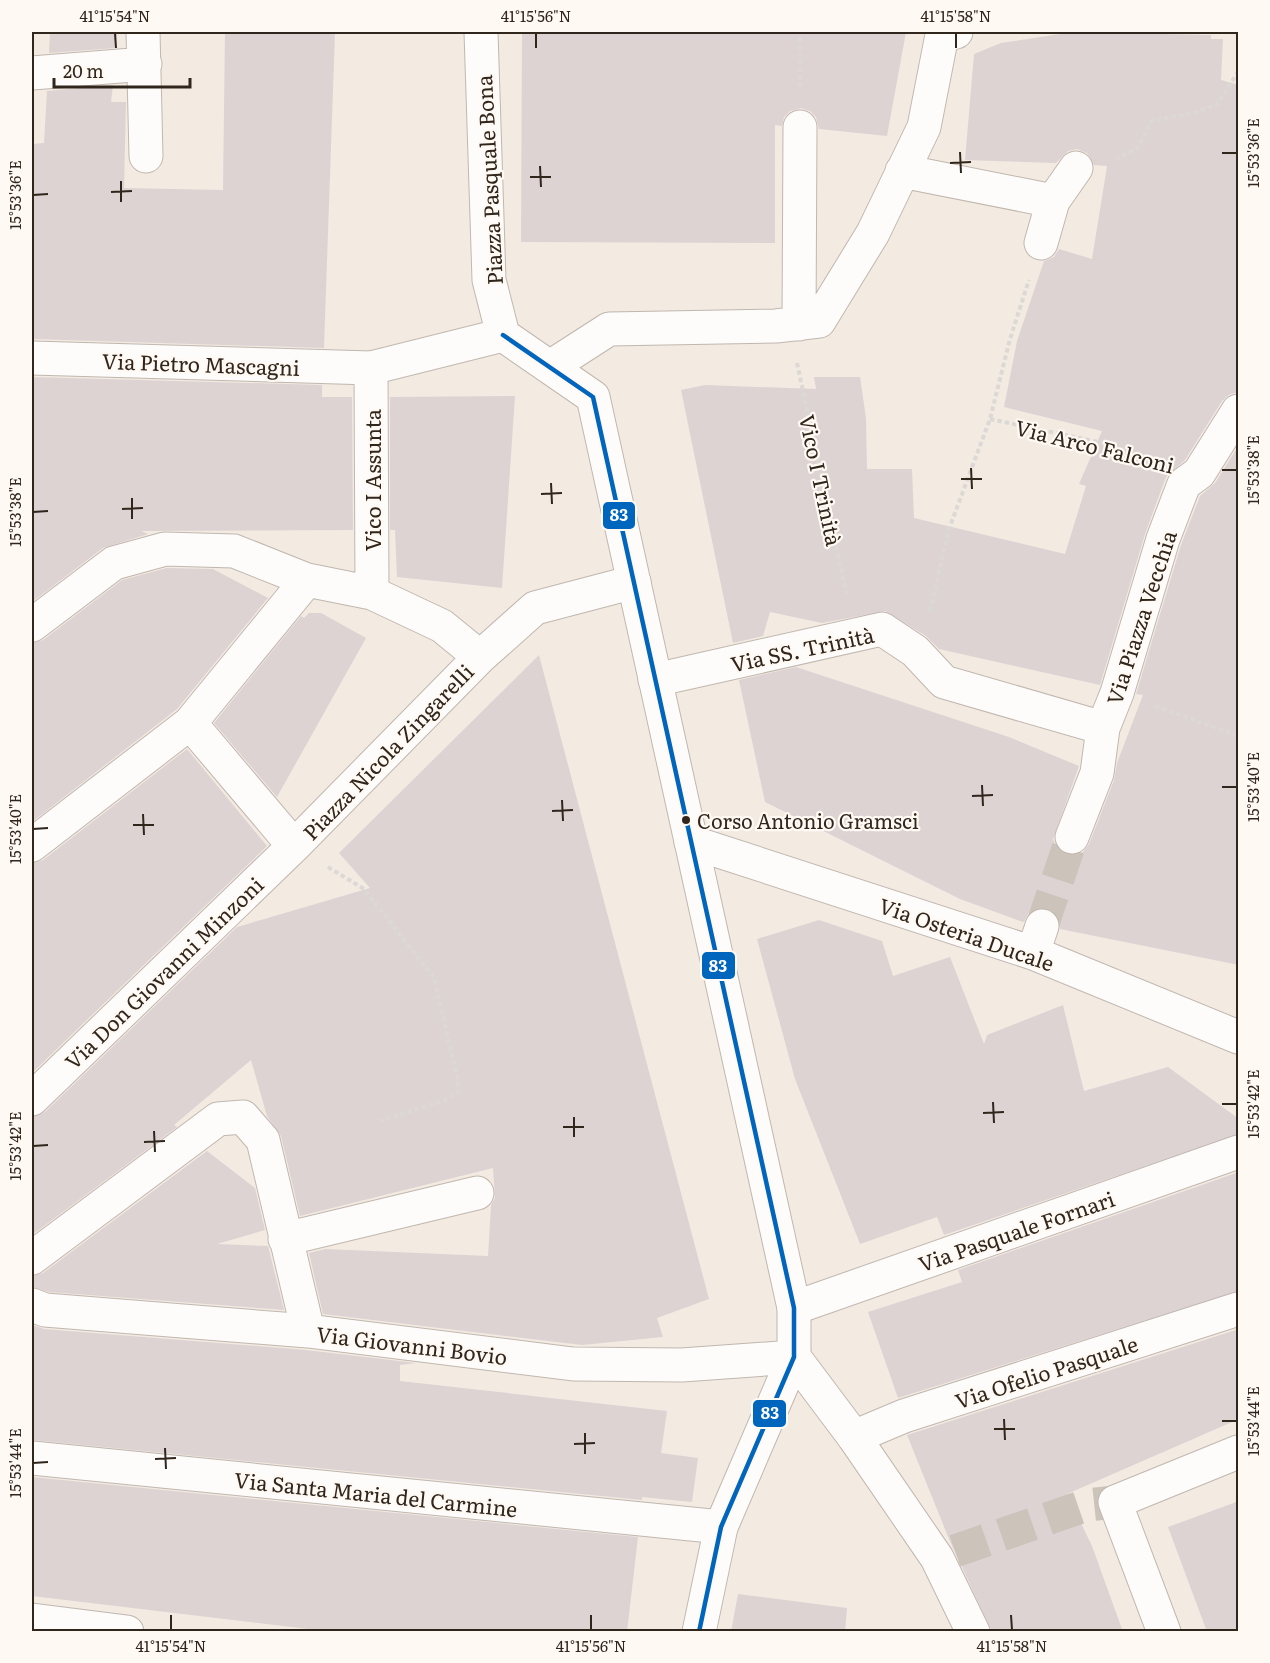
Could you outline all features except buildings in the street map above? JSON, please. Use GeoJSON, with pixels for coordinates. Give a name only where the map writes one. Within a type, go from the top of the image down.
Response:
{"type":"FeatureCollection","features":[{"type":"Feature","properties":{"kind":"street"},"geometry":{"type":"LineString","coordinates":[[143,32],[146,156]]}},
{"type":"Feature","properties":{"kind":"street","name":"Piazza Pasquale Bona"},"geometry":{"type":"LineString","coordinates":[[481,32],[489,280],[504,335]]}},
{"type":"Feature","properties":{"kind":"street"},"geometry":{"type":"LineString","coordinates":[[550,367],[609,329],[788,325],[819,321],[873,232],[924,127],[942,35],[956,32]]}},
{"type":"Feature","properties":{"kind":"street"},"geometry":{"type":"LineString","coordinates":[[32,73],[145,64]]}},
{"type":"Feature","properties":{"kind":"street"},"geometry":{"type":"LineString","coordinates":[[788,325],[800,127]]}},
{"type":"Feature","properties":{"kind":"street"},"geometry":{"type":"LineString","coordinates":[[1041,243],[1053,201],[1076,168]]}},
{"type":"Feature","properties":{"kind":"street"},"geometry":{"type":"LineString","coordinates":[[902,171],[1053,201]]}},
{"type":"Feature","properties":{"kind":"street"},"geometry":{"type":"LineString","coordinates":[[371,368],[504,335],[593,397],[794,1308],[794,1357],[721,1527],[699,1632]]}},
{"type":"Feature","properties":{"kind":"street","name":"Via Pietro Mascagni"},"geometry":{"type":"LineString","coordinates":[[32,358],[371,368]]}},
{"type":"Feature","properties":{"kind":"street","name":"Vico I Assunta"},"geometry":{"type":"LineString","coordinates":[[371,368],[372,593]]}},
{"type":"Feature","properties":{"kind":"street","name":"Via Piazza Vecchia"},"geometry":{"type":"LineString","coordinates":[[1072,837],[1097,772],[1103,728],[1117,693],[1163,539],[1184,484],[1199,473],[1239,411]]}},
{"type":"Feature","properties":{"kind":"street","name":"Piazza Nicola Zingarelli"},"geometry":{"type":"LineString","coordinates":[[32,625],[114,563],[165,549],[234,551],[307,580],[372,593],[442,626],[480,657]]}},
{"type":"Feature","properties":{"kind":"street"},"geometry":{"type":"LineString","coordinates":[[32,845],[189,723],[307,580]]}},
{"type":"Feature","properties":{"kind":"street","name":"Piazza Nicola Zingarelli"},"geometry":{"type":"LineString","coordinates":[[294,846],[480,657],[535,608],[634,582]]}},
{"type":"Feature","properties":{"kind":"street","name":"Via SS. Trinità"},"geometry":{"type":"LineString","coordinates":[[656,680],[882,629],[915,651],[944,682],[1103,728]]}},
{"type":"Feature","properties":{"kind":"street"},"geometry":{"type":"LineString","coordinates":[[189,723],[294,846]]}},
{"type":"Feature","properties":{"kind":"street","name":"Via Osteria Ducale"},"geometry":{"type":"LineString","coordinates":[[691,842],[1037,940],[1239,1037]]}},
{"type":"Feature","properties":{"kind":"street","name":"Via Don Giovanni Minzoni"},"geometry":{"type":"LineString","coordinates":[[32,1098],[294,846]]}},
{"type":"Feature","properties":{"kind":"street"},"geometry":{"type":"LineString","coordinates":[[32,1258],[218,1119],[243,1117],[263,1140],[308,1331]]}},
{"type":"Feature","properties":{"kind":"street","name":"Via Pasquale Fornari"},"geometry":{"type":"LineString","coordinates":[[794,1308],[1239,1152]]}},
{"type":"Feature","properties":{"kind":"street"},"geometry":{"type":"LineString","coordinates":[[285,1239],[477,1193]]}},
{"type":"Feature","properties":{"kind":"street","name":"Via Giovanni Bovio"},"geometry":{"type":"LineString","coordinates":[[32,1305],[45,1310],[308,1331],[573,1365],[682,1365],[794,1357]]}},
{"type":"Feature","properties":{"kind":"street","name":"Via Ofelio Pasquale"},"geometry":{"type":"LineString","coordinates":[[854,1437],[904,1416],[1239,1309]]}},
{"type":"Feature","properties":{"kind":"street"},"geometry":{"type":"LineString","coordinates":[[794,1357],[946,1555],[973,1632]]}},
{"type":"Feature","properties":{"kind":"street"},"geometry":{"type":"LineString","coordinates":[[1164,1632],[1115,1503],[1239,1452]]}},
{"type":"Feature","properties":{"kind":"street","name":"Via Santa Maria del Carmine"},"geometry":{"type":"LineString","coordinates":[[32,1458],[721,1527]]}},
{"type":"Feature","properties":{"kind":"street"},"geometry":{"type":"LineString","coordinates":[[32,1620],[127,1632]]}},
{"type":"Feature","properties":{"kind":"path"},"geometry":{"type":"LineString","coordinates":[[800,32],[800,127]]}},
{"type":"Feature","properties":{"kind":"path"},"geometry":{"type":"LineString","coordinates":[[1076,168],[1115,160],[1138,147],[1152,121],[1197,112],[1217,104],[1239,72]]}},
{"type":"Feature","properties":{"kind":"path"},"geometry":{"type":"LineString","coordinates":[[915,651],[934,601],[949,529],[990,419],[1025,292]]}},
{"type":"Feature","properties":{"kind":"path","name":"Vico I Trinità"},"geometry":{"type":"LineString","coordinates":[[788,325],[855,636]]}},
{"type":"Feature","properties":{"kind":"path","name":"Via Arco Falconi"},"geometry":{"type":"LineString","coordinates":[[990,419],[1098,441],[1199,473]]}},
{"type":"Feature","properties":{"kind":"path"},"geometry":{"type":"LineString","coordinates":[[1117,693],[1239,736]]}},
{"type":"Feature","properties":{"kind":"path"},"geometry":{"type":"LineString","coordinates":[[294,846],[364,889],[434,978],[458,1080],[458,1092],[448,1100],[380,1121]]}},
{"type":"Feature","properties":{"kind":"tunnel"},"geometry":{"type":"LineString","coordinates":[[1042,926],[1072,837]]}},
{"type":"Feature","properties":{"kind":"tunnel"},"geometry":{"type":"LineString","coordinates":[[955,1551],[1087,1505],[1115,1502]]}},
{"type":"Feature","properties":{"kind":"transit line","name":"83"},"geometry":{"type":"LineString","coordinates":[[503,335],[593,397],[794,1308],[794,1357],[721,1527],[699,1632]]}},
{"type":"Feature","properties":{"kind":"place","name":"Corso Antonio Gramsci"},"geometry":{"type":"Point","coordinates":[686,820]}}]}
